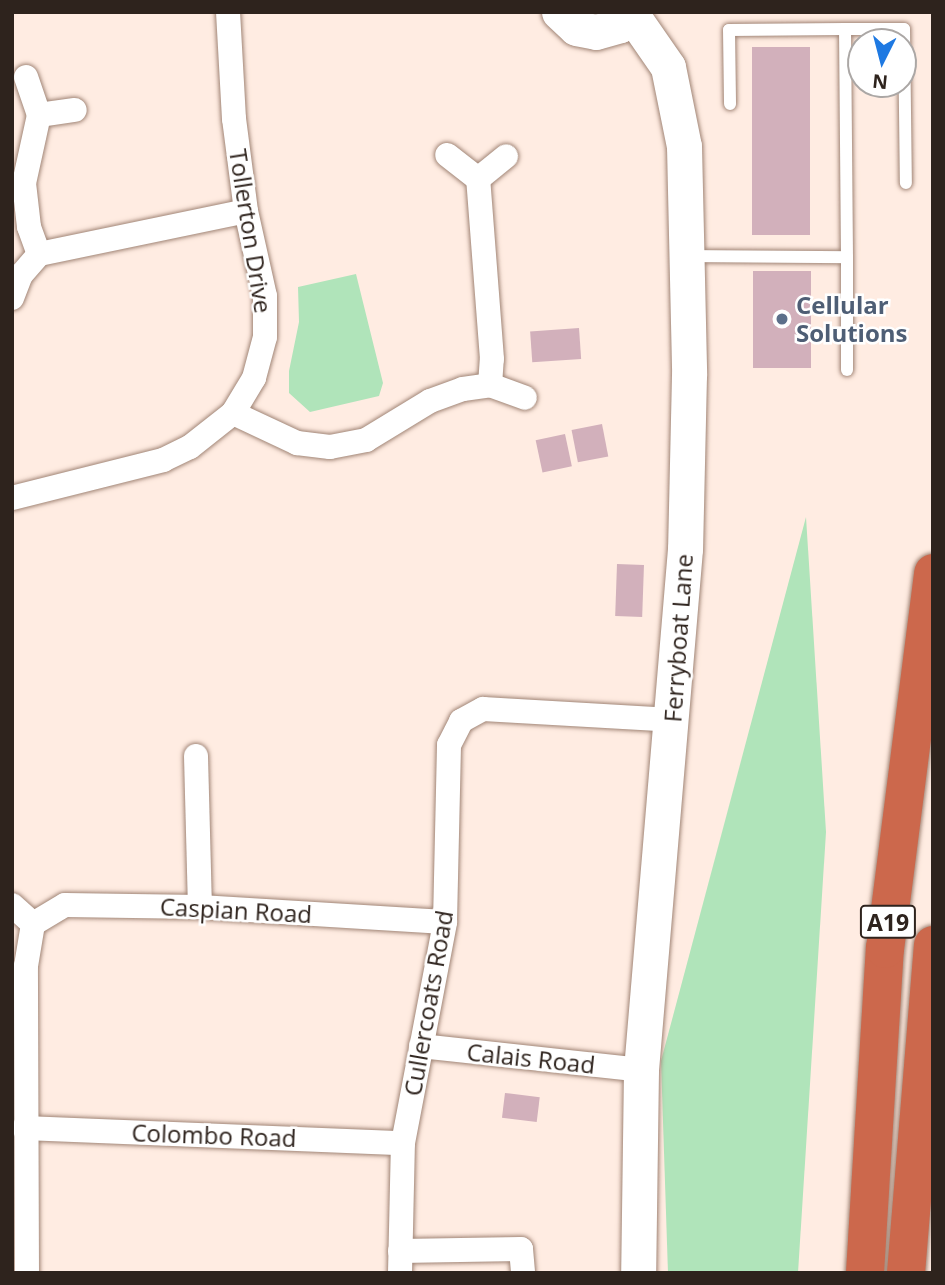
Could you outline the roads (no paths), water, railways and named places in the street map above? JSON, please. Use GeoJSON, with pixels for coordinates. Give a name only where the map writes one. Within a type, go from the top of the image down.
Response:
{"type":"FeatureCollection","features":[{"type":"Feature","properties":{"kind":"highway","name":"A19"},"geometry":{"type":"LineString","coordinates":[[865,1273],[885,949],[933,573]]}},
{"type":"Feature","properties":{"kind":"highway","name":"A19"},"geometry":{"type":"LineString","coordinates":[[906,1273],[933,945]]}},
{"type":"Feature","properties":{"kind":"street","name":"Tollerton Drive"},"geometry":{"type":"LineString","coordinates":[[12,498],[163,460],[213,433],[233,413],[254,378],[265,337],[265,296],[246,211],[234,119],[228,12]]}},
{"type":"Feature","properties":{"kind":"street"},"geometry":{"type":"LineString","coordinates":[[559,12],[576,28],[596,32],[620,25],[632,13]]}},
{"type":"Feature","properties":{"kind":"street","name":"Ferryboat Lane"},"geometry":{"type":"LineString","coordinates":[[632,13],[668,67],[684,146],[684,256],[689,375],[686,537],[642,1070],[638,1273]]}},
{"type":"Feature","properties":{"kind":"street"},"geometry":{"type":"LineString","coordinates":[[26,77],[38,115],[24,183],[29,227],[39,254]]}},
{"type":"Feature","properties":{"kind":"street"},"geometry":{"type":"LineString","coordinates":[[38,115],[75,110]]}},
{"type":"Feature","properties":{"kind":"street"},"geometry":{"type":"LineString","coordinates":[[447,155],[478,179],[490,385]]}},
{"type":"Feature","properties":{"kind":"street"},"geometry":{"type":"LineString","coordinates":[[478,179],[506,156]]}},
{"type":"Feature","properties":{"kind":"street"},"geometry":{"type":"LineString","coordinates":[[12,298],[21,275],[39,254],[246,211]]}},
{"type":"Feature","properties":{"kind":"street"},"geometry":{"type":"LineString","coordinates":[[233,413],[298,443],[330,447],[366,440],[430,401],[463,389],[490,385],[525,398]]}},
{"type":"Feature","properties":{"kind":"street","name":"Cullercoats Road"},"geometry":{"type":"LineString","coordinates":[[523,1273],[521,1249],[400,1262],[403,1143],[445,922],[449,745],[460,721],[482,709],[672,720]]}},
{"type":"Feature","properties":{"kind":"street"},"geometry":{"type":"LineString","coordinates":[[195,756],[200,907]]}},
{"type":"Feature","properties":{"kind":"street"},"geometry":{"type":"LineString","coordinates":[[12,905],[33,924],[26,966],[24,1128],[27,1273]]}},
{"type":"Feature","properties":{"kind":"street","name":"Caspian Road"},"geometry":{"type":"LineString","coordinates":[[33,924],[65,905],[200,907],[445,922]]}},
{"type":"Feature","properties":{"kind":"street","name":"Calais Road"},"geometry":{"type":"LineString","coordinates":[[421,1046],[642,1070]]}},
{"type":"Feature","properties":{"kind":"street","name":"Colombo Road"},"geometry":{"type":"LineString","coordinates":[[24,1128],[403,1143]]}},
{"type":"Feature","properties":{"kind":"lane"},"geometry":{"type":"LineString","coordinates":[[845,29],[847,370]]}},
{"type":"Feature","properties":{"kind":"lane"},"geometry":{"type":"LineString","coordinates":[[730,104],[729,30],[904,29],[906,183]]}},
{"type":"Feature","properties":{"kind":"lane"},"geometry":{"type":"LineString","coordinates":[[684,256],[847,257]]}},
{"type":"Feature","properties":{"kind":"place","name":"Cellular Solutions"},"geometry":{"type":"Point","coordinates":[782,319]}}]}
